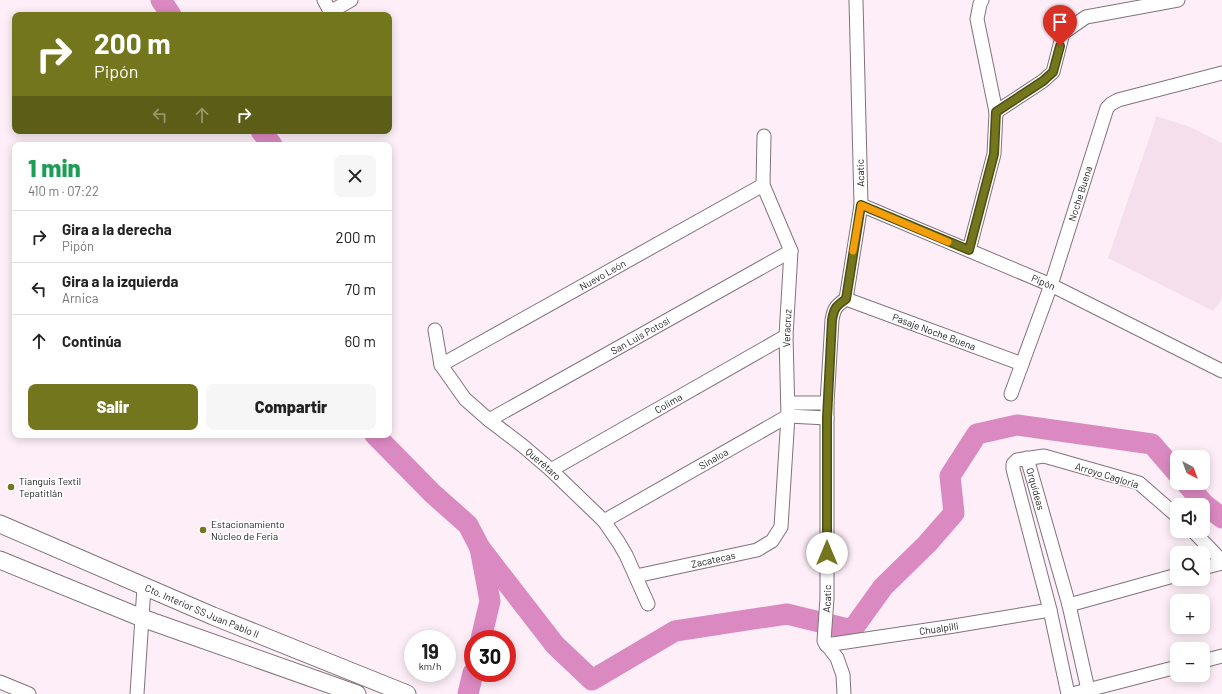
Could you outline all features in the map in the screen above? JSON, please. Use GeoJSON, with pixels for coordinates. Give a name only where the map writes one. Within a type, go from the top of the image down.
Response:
{"type":"FeatureCollection","features":[{"type":"Feature","properties":{"kind":"main road","name":"Cto. Interior SS Juan Pablo II"},"geometry":{"type":"LineString","coordinates":[[0,524],[213,616],[406,694]]}},
{"type":"Feature","properties":{"kind":"main road"},"geometry":{"type":"LineString","coordinates":[[0,560],[142,618],[357,694]]}},
{"type":"Feature","properties":{"kind":"street"},"geometry":{"type":"LineString","coordinates":[[324,0],[330,12]]}},
{"type":"Feature","properties":{"kind":"street"},"geometry":{"type":"LineString","coordinates":[[334,12],[351,0]]}},
{"type":"Feature","properties":{"kind":"street","name":"Acatic"},"geometry":{"type":"LineString","coordinates":[[825,643],[827,598],[827,403],[832,320],[834,309],[846,299],[861,205],[856,0]]}},
{"type":"Feature","properties":{"kind":"street"},"geometry":{"type":"LineString","coordinates":[[969,250],[994,154],[996,112],[977,19],[982,0]]}},
{"type":"Feature","properties":{"kind":"street"},"geometry":{"type":"LineString","coordinates":[[996,112],[1043,81],[1053,72],[1064,33],[1086,17],[1178,0]]}},
{"type":"Feature","properties":{"kind":"street","name":"Noche Buena"},"geometry":{"type":"LineString","coordinates":[[1011,394],[1051,285],[1107,108],[1118,100],[1222,73]]}},
{"type":"Feature","properties":{"kind":"street","name":"Veracruz"},"geometry":{"type":"LineString","coordinates":[[764,136],[763,185],[791,251],[786,336],[788,409],[781,527]]}},
{"type":"Feature","properties":{"kind":"street","name":"Nuevo León"},"geometry":{"type":"LineString","coordinates":[[441,365],[763,185]]}},
{"type":"Feature","properties":{"kind":"street","name":"Pipón"},"geometry":{"type":"LineString","coordinates":[[861,205],[1051,285],[1222,371]]}},
{"type":"Feature","properties":{"kind":"street","name":"San Luis Potosí"},"geometry":{"type":"LineString","coordinates":[[489,420],[791,251]]}},
{"type":"Feature","properties":{"kind":"street","name":"Pasaje Noche Buena"},"geometry":{"type":"LineString","coordinates":[[846,299],[1022,364]]}},
{"type":"Feature","properties":{"kind":"street","name":"Querétaro"},"geometry":{"type":"LineString","coordinates":[[435,330],[441,365],[466,399],[489,420],[551,470],[604,521],[619,543],[648,604]]}},
{"type":"Feature","properties":{"kind":"street","name":"Colima"},"geometry":{"type":"LineString","coordinates":[[551,470],[786,336]]}},
{"type":"Feature","properties":{"kind":"street","name":"Sinaloa"},"geometry":{"type":"LineString","coordinates":[[604,521],[788,409],[827,403]]}},
{"type":"Feature","properties":{"kind":"street"},"geometry":{"type":"LineString","coordinates":[[788,409],[827,418]]}},
{"type":"Feature","properties":{"kind":"street","name":"Arroyo Cagloria"},"geometry":{"type":"LineString","coordinates":[[1027,458],[1044,456],[1139,483],[1170,510]]}},
{"type":"Feature","properties":{"kind":"street","name":"Orquídeas"},"geometry":{"type":"LineString","coordinates":[[1068,694],[1050,610],[1013,469],[1013,464],[1017,460],[1027,458],[1069,605],[1088,692]]}},
{"type":"Feature","properties":{"kind":"street","name":"Zacatecas"},"geometry":{"type":"LineString","coordinates":[[636,576],[757,550],[772,541],[781,527]]}},
{"type":"Feature","properties":{"kind":"street"},"geometry":{"type":"LineString","coordinates":[[1200,538],[1222,562],[1210,566]]}},
{"type":"Feature","properties":{"kind":"street"},"geometry":{"type":"LineString","coordinates":[[1069,605],[1170,577]]}},
{"type":"Feature","properties":{"kind":"street"},"geometry":{"type":"LineString","coordinates":[[137,694],[144,587]]}},
{"type":"Feature","properties":{"kind":"street","name":"Chualpilli"},"geometry":{"type":"LineString","coordinates":[[825,643],[954,626],[1050,610]]}},
{"type":"Feature","properties":{"kind":"street"},"geometry":{"type":"LineString","coordinates":[[825,643],[837,658],[843,675],[844,694]]}},
{"type":"Feature","properties":{"kind":"street"},"geometry":{"type":"LineString","coordinates":[[1210,659],[1222,656]]}},
{"type":"Feature","properties":{"kind":"street"},"geometry":{"type":"LineString","coordinates":[[1072,694],[1088,692],[1170,669]]}},
{"type":"Feature","properties":{"kind":"street"},"geometry":{"type":"LineString","coordinates":[[0,682],[29,694]]}},
{"type":"Feature","properties":{"kind":"shaded area"},"geometry":{"type":"Polygon","coordinates":[[[1156,116],[1190,127],[1222,143],[1222,297],[1213,311],[1108,258],[1156,116]]]}},
{"type":"Feature","properties":{"kind":"waterway"},"geometry":{"type":"LineString","coordinates":[[161,0],[169,12]]}},
{"type":"Feature","properties":{"kind":"waterway"},"geometry":{"type":"LineString","coordinates":[[263,134],[270,142]]}},
{"type":"Feature","properties":{"kind":"waterway"},"geometry":{"type":"LineString","coordinates":[[480,548],[555,645],[592,680],[675,631],[787,614],[852,630],[883,587],[927,544],[954,513],[950,476],[977,434],[1017,425],[1152,444],[1170,465]]}},
{"type":"Feature","properties":{"kind":"waterway"},"geometry":{"type":"LineString","coordinates":[[378,438],[432,493],[468,525],[480,548],[490,601],[483,630]]}},
{"type":"Feature","properties":{"kind":"waterway"},"geometry":{"type":"LineString","coordinates":[[1192,490],[1204,504],[1222,518]]}},
{"type":"Feature","properties":{"kind":"waterway"},"geometry":{"type":"LineString","coordinates":[[468,694],[471,682]]}},
{"type":"Feature","properties":{"kind":"slow traffic"},"geometry":{"type":"LineString","coordinates":[[853,251],[861,205],[948,242]]}},
{"type":"Feature","properties":{"kind":"place","name":"Tianguis Textil Tepatitlán"},"geometry":{"type":"Point","coordinates":[11,487]}},
{"type":"Feature","properties":{"kind":"place","name":"Estacionamiento Núcleo de Feria"},"geometry":{"type":"Point","coordinates":[203,530]}},
{"type":"Feature","properties":{"kind":"route"},"geometry":{"type":"LineString","coordinates":[[827,553],[827,403],[832,320],[834,309],[846,299],[861,205],[969,250],[994,154],[996,112],[1043,81],[1053,72],[1060,46]]}}]}
